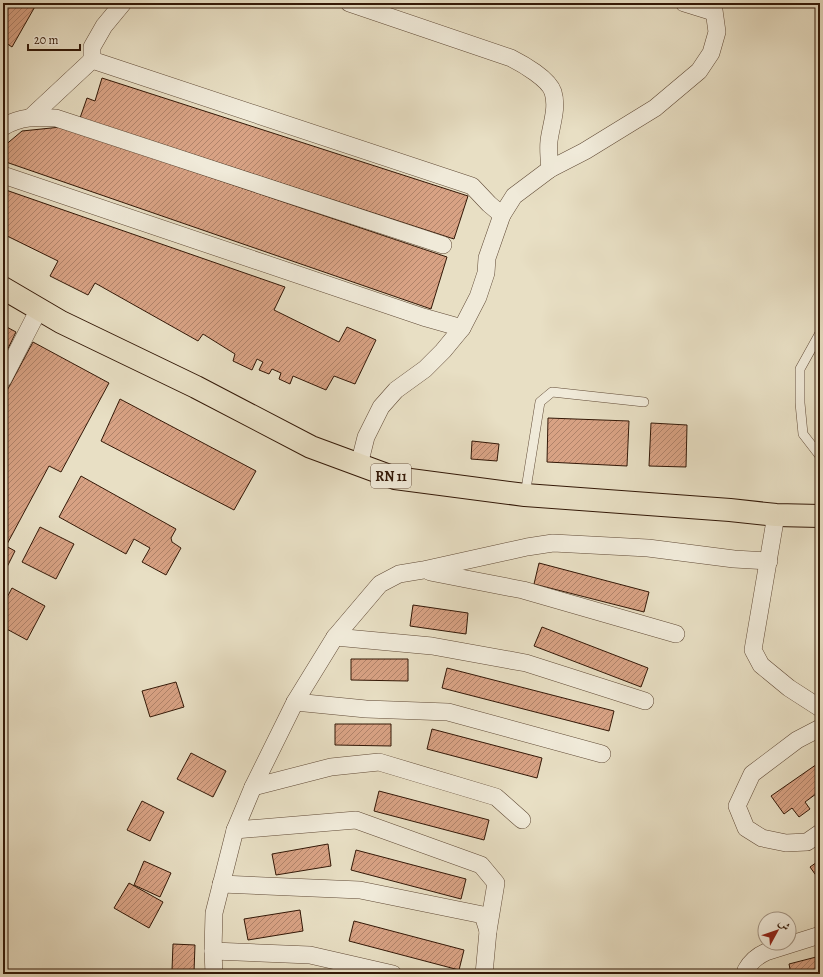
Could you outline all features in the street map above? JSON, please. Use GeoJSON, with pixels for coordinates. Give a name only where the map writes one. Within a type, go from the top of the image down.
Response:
{"type":"FeatureCollection","features":[{"type":"Feature","properties":{"kind":"main road","name":"RN 11"},"geometry":{"type":"LineString","coordinates":[[3,288],[61,322],[196,387],[311,447],[395,478],[525,495],[730,510],[776,515],[820,516]]}},
{"type":"Feature","properties":{"kind":"street"},"geometry":{"type":"LineString","coordinates":[[32,116],[92,60],[92,47],[104,26],[123,3]]}},
{"type":"Feature","properties":{"kind":"street"},"geometry":{"type":"LineString","coordinates":[[349,3],[511,58],[526,66],[542,78],[552,91],[554,105],[548,142],[550,168]]}},
{"type":"Feature","properties":{"kind":"street"},"geometry":{"type":"LineString","coordinates":[[359,465],[366,437],[381,407],[396,390],[425,369],[443,351],[462,328],[478,297],[486,273],[487,258],[502,215],[514,196],[550,168],[585,151],[655,108],[699,71],[711,53],[717,32],[713,8],[684,3]]}},
{"type":"Feature","properties":{"kind":"street"},"geometry":{"type":"LineString","coordinates":[[92,60],[472,186],[502,215]]}},
{"type":"Feature","properties":{"kind":"street"},"geometry":{"type":"LineString","coordinates":[[3,127],[9,123],[32,116],[56,118],[443,245]]}},
{"type":"Feature","properties":{"kind":"street"},"geometry":{"type":"LineString","coordinates":[[3,175],[423,317],[462,328]]}},
{"type":"Feature","properties":{"kind":"street"},"geometry":{"type":"LineString","coordinates":[[3,379],[39,309]]}},
{"type":"Feature","properties":{"kind":"street"},"geometry":{"type":"LineString","coordinates":[[776,515],[753,650],[761,664],[789,688],[820,708]]}},
{"type":"Feature","properties":{"kind":"street"},"geometry":{"type":"LineString","coordinates":[[214,974],[214,913],[235,830],[253,787],[295,702],[335,637],[380,584],[399,574],[526,547],[553,543],[648,548],[734,559],[769,561]]}},
{"type":"Feature","properties":{"kind":"street"},"geometry":{"type":"LineString","coordinates":[[423,570],[523,590],[676,634]]}},
{"type":"Feature","properties":{"kind":"street"},"geometry":{"type":"LineString","coordinates":[[335,637],[432,646],[526,663],[645,701]]}},
{"type":"Feature","properties":{"kind":"street"},"geometry":{"type":"LineString","coordinates":[[295,702],[366,709],[448,712],[602,754]]}},
{"type":"Feature","properties":{"kind":"street"},"geometry":{"type":"LineString","coordinates":[[820,728],[797,740],[752,774],[737,806],[746,828],[762,838],[786,843],[807,842],[820,833]]}},
{"type":"Feature","properties":{"kind":"street"},"geometry":{"type":"LineString","coordinates":[[253,787],[331,767],[379,762],[496,798],[522,820]]}},
{"type":"Feature","properties":{"kind":"street"},"geometry":{"type":"LineString","coordinates":[[235,830],[356,820],[481,865],[496,883],[488,931],[484,974]]}},
{"type":"Feature","properties":{"kind":"street"},"geometry":{"type":"LineString","coordinates":[[221,884],[360,890],[483,915],[488,931]]}},
{"type":"Feature","properties":{"kind":"street"},"geometry":{"type":"LineString","coordinates":[[747,974],[746,970],[751,961],[759,955],[820,935]]}},
{"type":"Feature","properties":{"kind":"street"},"geometry":{"type":"LineString","coordinates":[[213,951],[310,955],[394,974]]}},
{"type":"Feature","properties":{"kind":"lane"},"geometry":{"type":"LineString","coordinates":[[820,333],[800,369],[800,403],[803,434],[820,456]]}},
{"type":"Feature","properties":{"kind":"lane"},"geometry":{"type":"LineString","coordinates":[[525,495],[540,402],[552,392],[644,402]]}},
{"type":"Feature","properties":{"kind":"building"},"geometry":{"type":"Polygon","coordinates":[[[3,3],[37,3],[12,47],[3,41],[3,3]]]}},
{"type":"Feature","properties":{"kind":"building"},"geometry":{"type":"Polygon","coordinates":[[[102,78],[468,196],[454,239],[80,118],[87,98],[95,101],[102,78]]]}},
{"type":"Feature","properties":{"kind":"building"},"geometry":{"type":"Polygon","coordinates":[[[61,127],[447,257],[431,309],[3,161],[3,147],[22,131],[61,127]]]}},
{"type":"Feature","properties":{"kind":"building"},"geometry":{"type":"Polygon","coordinates":[[[3,189],[285,287],[274,310],[339,342],[347,327],[376,340],[355,384],[334,376],[326,390],[293,376],[290,384],[279,379],[281,373],[272,369],[269,374],[259,370],[263,362],[257,359],[252,370],[233,361],[235,354],[203,334],[198,341],[95,283],[88,295],[50,276],[58,261],[3,234],[3,189]]]}},
{"type":"Feature","properties":{"kind":"building"},"geometry":{"type":"Polygon","coordinates":[[[3,325],[16,332],[3,359],[3,325]]]}},
{"type":"Feature","properties":{"kind":"building"},"geometry":{"type":"Polygon","coordinates":[[[33,342],[109,383],[61,472],[49,466],[6,546],[15,551],[3,575],[3,398],[33,342]]]}},
{"type":"Feature","properties":{"kind":"building"},"geometry":{"type":"Polygon","coordinates":[[[120,399],[256,471],[234,510],[101,441],[120,399]]]}},
{"type":"Feature","properties":{"kind":"building"},"geometry":{"type":"Polygon","coordinates":[[[548,418],[629,421],[627,466],[547,462],[548,418]]]}},
{"type":"Feature","properties":{"kind":"building"},"geometry":{"type":"Polygon","coordinates":[[[651,423],[687,425],[686,467],[649,466],[651,423]]]}},
{"type":"Feature","properties":{"kind":"building"},"geometry":{"type":"Polygon","coordinates":[[[472,441],[499,444],[497,461],[471,459],[472,441]]]}},
{"type":"Feature","properties":{"kind":"building"},"geometry":{"type":"Polygon","coordinates":[[[81,476],[176,529],[171,538],[172,542],[181,548],[166,575],[142,562],[150,548],[134,539],[126,554],[59,517],[81,476]]]}},
{"type":"Feature","properties":{"kind":"building"},"geometry":{"type":"Polygon","coordinates":[[[40,527],[74,544],[56,579],[22,562],[40,527]]]}},
{"type":"Feature","properties":{"kind":"building"},"geometry":{"type":"Polygon","coordinates":[[[539,563],[649,592],[644,612],[534,584],[539,563]]]}},
{"type":"Feature","properties":{"kind":"building"},"geometry":{"type":"Polygon","coordinates":[[[12,588],[45,606],[27,640],[3,627],[3,605],[12,588]]]}},
{"type":"Feature","properties":{"kind":"building"},"geometry":{"type":"Polygon","coordinates":[[[413,605],[468,613],[466,634],[410,626],[413,605]]]}},
{"type":"Feature","properties":{"kind":"building"},"geometry":{"type":"Polygon","coordinates":[[[542,627],[648,668],[641,687],[534,646],[542,627]]]}},
{"type":"Feature","properties":{"kind":"building"},"geometry":{"type":"Polygon","coordinates":[[[351,659],[408,659],[408,681],[351,680],[351,659]]]}},
{"type":"Feature","properties":{"kind":"building"},"geometry":{"type":"Polygon","coordinates":[[[447,668],[614,711],[609,731],[442,688],[447,668]]]}},
{"type":"Feature","properties":{"kind":"building"},"geometry":{"type":"Polygon","coordinates":[[[176,682],[184,707],[150,717],[142,691],[176,682]]]}},
{"type":"Feature","properties":{"kind":"building"},"geometry":{"type":"Polygon","coordinates":[[[335,724],[391,724],[391,746],[335,745],[335,724]]]}},
{"type":"Feature","properties":{"kind":"building"},"geometry":{"type":"Polygon","coordinates":[[[432,729],[542,758],[537,778],[427,749],[432,729]]]}},
{"type":"Feature","properties":{"kind":"building"},"geometry":{"type":"Polygon","coordinates":[[[191,753],[226,771],[213,797],[177,779],[191,753]]]}},
{"type":"Feature","properties":{"kind":"building"},"geometry":{"type":"Polygon","coordinates":[[[820,762],[820,791],[805,802],[810,809],[799,817],[792,808],[784,814],[771,796],[820,762]]]}},
{"type":"Feature","properties":{"kind":"building"},"geometry":{"type":"Polygon","coordinates":[[[379,791],[489,820],[484,840],[374,811],[379,791]]]}},
{"type":"Feature","properties":{"kind":"building"},"geometry":{"type":"Polygon","coordinates":[[[142,801],[164,812],[150,841],[127,830],[142,801]]]}},
{"type":"Feature","properties":{"kind":"building"},"geometry":{"type":"Polygon","coordinates":[[[328,844],[331,866],[276,875],[272,854],[328,844]]]}},
{"type":"Feature","properties":{"kind":"building"},"geometry":{"type":"Polygon","coordinates":[[[356,850],[466,879],[461,899],[351,870],[356,850]]]}},
{"type":"Feature","properties":{"kind":"building"},"geometry":{"type":"Polygon","coordinates":[[[820,860],[820,881],[810,867],[820,860]]]}},
{"type":"Feature","properties":{"kind":"building"},"geometry":{"type":"Polygon","coordinates":[[[144,861],[171,873],[160,897],[134,885],[144,861]]]}},
{"type":"Feature","properties":{"kind":"building"},"geometry":{"type":"Polygon","coordinates":[[[129,883],[163,902],[149,928],[114,908],[129,883]]]}},
{"type":"Feature","properties":{"kind":"building"},"geometry":{"type":"Polygon","coordinates":[[[300,910],[303,931],[248,940],[244,919],[300,910]]]}},
{"type":"Feature","properties":{"kind":"building"},"geometry":{"type":"Polygon","coordinates":[[[354,921],[464,950],[459,970],[349,941],[354,921]]]}},
{"type":"Feature","properties":{"kind":"building"},"geometry":{"type":"Polygon","coordinates":[[[173,944],[195,945],[194,972],[172,970],[173,944]]]}},
{"type":"Feature","properties":{"kind":"building"},"geometry":{"type":"Polygon","coordinates":[[[820,956],[820,974],[791,974],[789,964],[820,956]]]}}]}
